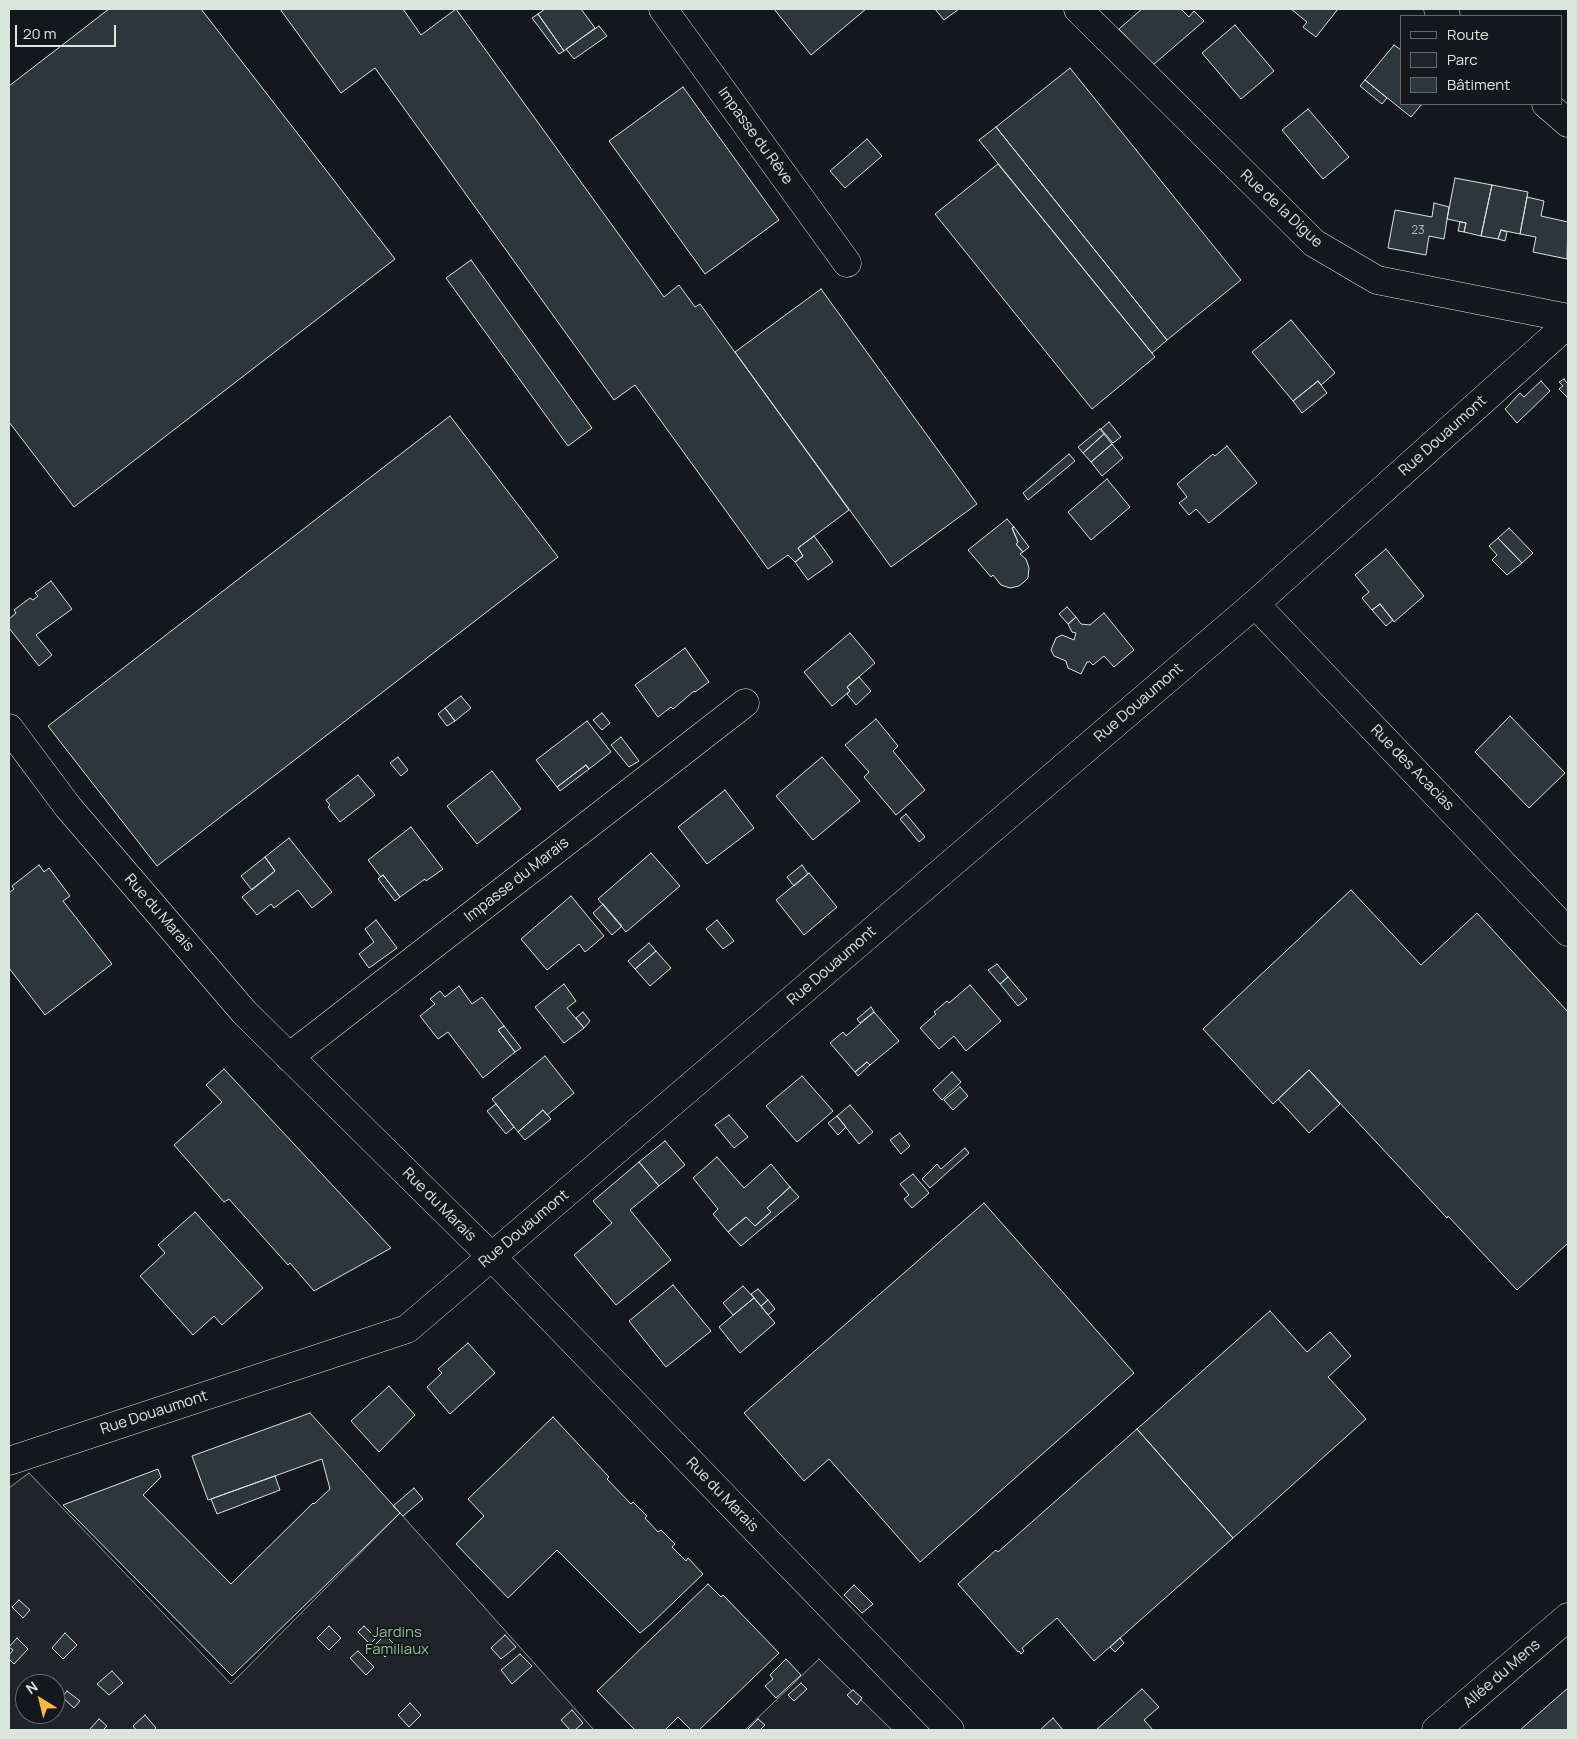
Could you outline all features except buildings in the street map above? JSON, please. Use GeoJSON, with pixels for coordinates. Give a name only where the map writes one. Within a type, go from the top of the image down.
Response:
{"type":"FeatureCollection","features":[{"type":"Feature","properties":{"kind":"street","name":"Impasse du Rêve"},"geometry":{"type":"LineString","coordinates":[[663,9],[847,263]]}},
{"type":"Feature","properties":{"kind":"street","name":"Rue de la Digue"},"geometry":{"type":"LineString","coordinates":[[1078,9],[1314,243],[1376,280],[1568,318]]}},
{"type":"Feature","properties":{"kind":"street"},"geometry":{"type":"LineString","coordinates":[[1547,105],[1568,123]]}},
{"type":"Feature","properties":{"kind":"street","name":"Rue Douaumont"},"geometry":{"type":"LineString","coordinates":[[9,1461],[407,1328],[1255,604],[1568,324]]}},
{"type":"Feature","properties":{"kind":"street","name":"Rue des Acacias"},"geometry":{"type":"LineString","coordinates":[[1255,604],[1568,932]]}},
{"type":"Feature","properties":{"kind":"street","name":"Impasse du Marais"},"geometry":{"type":"LineString","coordinates":[[289,1057],[745,703]]}},
{"type":"Feature","properties":{"kind":"street","name":"Rue du Marais"},"geometry":{"type":"LineString","coordinates":[[9,728],[74,814],[244,1012],[492,1257],[950,1730]]}},
{"type":"Feature","properties":{"kind":"street","name":"Allée du Mens"},"geometry":{"type":"LineString","coordinates":[[1436,1730],[1568,1617]]}},
{"type":"Feature","properties":{"kind":"green space","name":"Jardins Familiaux"},"geometry":{"type":"Polygon","coordinates":[[[29,1473],[231,1684],[400,1513],[594,1730],[9,1730],[9,1488],[29,1473]]]}},
{"type":"Feature","properties":{"kind":"green space"},"geometry":{"type":"Polygon","coordinates":[[[819,1659],[892,1730],[745,1730],[819,1659]]]}}]}
